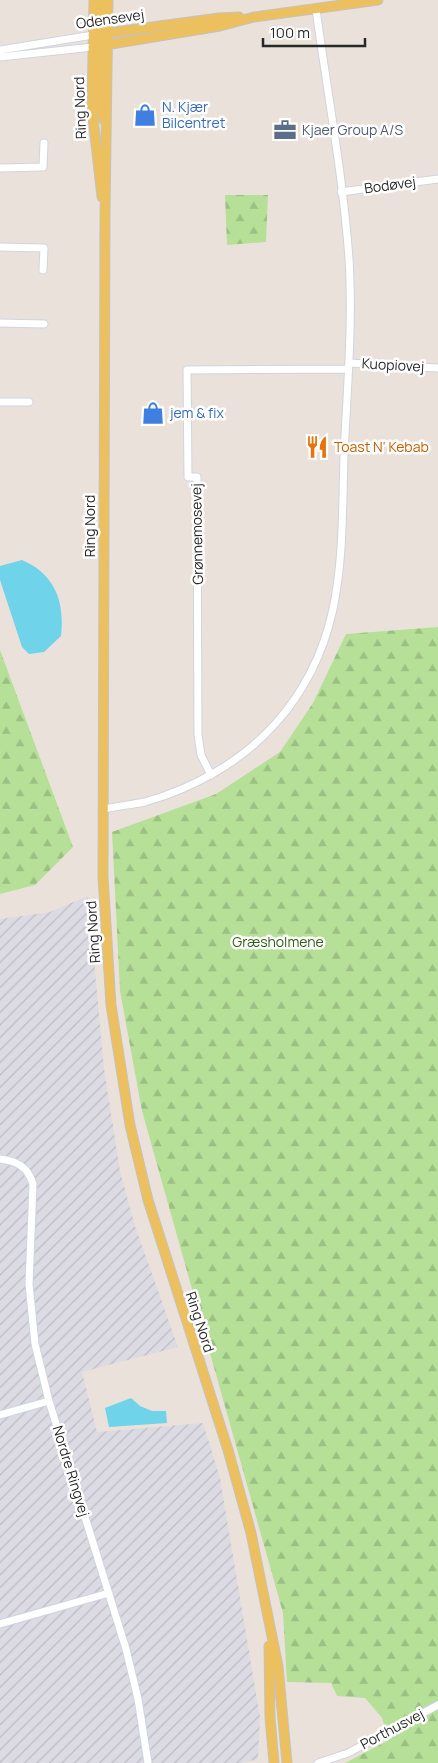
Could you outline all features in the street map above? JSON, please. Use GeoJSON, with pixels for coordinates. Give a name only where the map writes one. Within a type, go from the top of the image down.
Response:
{"type":"FeatureCollection","features":[{"type":"Feature","properties":{"kind":"main road","name":"Ring Nord"},"geometry":{"type":"LineString","coordinates":[[94,0],[100,40],[107,133],[105,214],[103,877],[111,1005],[130,1125],[150,1209],[228,1450],[251,1533],[278,1666],[287,1763]]}},
{"type":"Feature","properties":{"kind":"main road"},"geometry":{"type":"LineString","coordinates":[[100,0],[100,40]]}},
{"type":"Feature","properties":{"kind":"main road","name":"Ring Nord"},"geometry":{"type":"LineString","coordinates":[[105,214],[92,117],[100,40],[108,0]]}},
{"type":"Feature","properties":{"kind":"main road","name":"Odensevej"},"geometry":{"type":"LineString","coordinates":[[100,40],[188,22],[219,18],[254,17],[378,0]]}},
{"type":"Feature","properties":{"kind":"main road","name":"Odensevej"},"geometry":{"type":"LineString","coordinates":[[100,40],[220,26],[254,17]]}},
{"type":"Feature","properties":{"kind":"main road","name":"Ring Nord"},"geometry":{"type":"LineString","coordinates":[[270,1626],[270,1717],[274,1763]]}},
{"type":"Feature","properties":{"kind":"street"},"geometry":{"type":"LineString","coordinates":[[104,809],[163,796],[211,775],[244,752],[276,723],[300,691],[326,638],[335,608],[339,582],[348,366],[349,258],[342,192],[316,9]]}},
{"type":"Feature","properties":{"kind":"street","name":"Odensevej"},"geometry":{"type":"LineString","coordinates":[[0,50],[100,40]]}},
{"type":"Feature","properties":{"kind":"street","name":"Odensevej"},"geometry":{"type":"LineString","coordinates":[[0,57],[100,40]]}},
{"type":"Feature","properties":{"kind":"street"},"geometry":{"type":"LineString","coordinates":[[0,168],[44,167],[44,143]]}},
{"type":"Feature","properties":{"kind":"street","name":"Bodøvej"},"geometry":{"type":"LineString","coordinates":[[342,192],[438,178]]}},
{"type":"Feature","properties":{"kind":"street"},"geometry":{"type":"LineString","coordinates":[[0,247],[44,248],[44,270]]}},
{"type":"Feature","properties":{"kind":"street"},"geometry":{"type":"LineString","coordinates":[[0,324],[44,324]]}},
{"type":"Feature","properties":{"kind":"street","name":"Kuopiovej"},"geometry":{"type":"LineString","coordinates":[[348,366],[438,368]]}},
{"type":"Feature","properties":{"kind":"street","name":"Grønnemosevej"},"geometry":{"type":"LineString","coordinates":[[211,775],[201,756],[198,735],[197,477],[188,477],[187,370],[348,366]]}},
{"type":"Feature","properties":{"kind":"street"},"geometry":{"type":"LineString","coordinates":[[0,402],[29,402]]}},
{"type":"Feature","properties":{"kind":"street","name":"Nordre Ringvej"},"geometry":{"type":"LineString","coordinates":[[0,1159],[20,1164],[30,1175],[34,1193],[29,1284],[35,1344],[49,1401],[126,1649],[138,1699],[148,1763]]}},
{"type":"Feature","properties":{"kind":"street"},"geometry":{"type":"LineString","coordinates":[[0,1415],[49,1401]]}},
{"type":"Feature","properties":{"kind":"street"},"geometry":{"type":"LineString","coordinates":[[0,1624],[109,1593]]}},
{"type":"Feature","properties":{"kind":"street","name":"Porthusvej"},"geometry":{"type":"LineString","coordinates":[[318,1763],[348,1753],[438,1705]]}},
{"type":"Feature","properties":{"kind":"shaded area"},"geometry":{"type":"Polygon","coordinates":[[[88,896],[104,1068],[120,1171],[135,1226],[178,1347],[82,1372],[97,1432],[203,1423],[220,1478],[260,1717],[258,1759],[242,1763],[0,1763],[0,919],[50,912],[88,896]]]}},
{"type":"Feature","properties":{"kind":"green space"},"geometry":{"type":"Polygon","coordinates":[[[225,195],[268,195],[266,242],[227,245],[225,195]]]}},
{"type":"Feature","properties":{"kind":"green space","name":"Græsholmene"},"geometry":{"type":"Polygon","coordinates":[[[438,627],[438,1763],[345,1763],[389,1740],[382,1718],[365,1698],[337,1696],[331,1683],[287,1682],[283,1613],[142,1111],[120,991],[112,832],[216,794],[280,752],[313,703],[346,634],[438,627]]]}},
{"type":"Feature","properties":{"kind":"green space"},"geometry":{"type":"Polygon","coordinates":[[[0,650],[73,847],[35,885],[0,894],[0,650]]]}},
{"type":"Feature","properties":{"kind":"water"},"geometry":{"type":"Polygon","coordinates":[[[22,560],[43,573],[50,581],[59,601],[62,624],[61,636],[44,652],[29,654],[22,647],[0,580],[0,566],[22,560]]]}},
{"type":"Feature","properties":{"kind":"water"},"geometry":{"type":"Polygon","coordinates":[[[131,1398],[140,1406],[152,1411],[166,1411],[167,1423],[109,1427],[105,1408],[131,1398]]]}},
{"type":"Feature","properties":{"kind":"place","name":"N. Kjær Bilcentret"},"geometry":{"type":"Point","coordinates":[145,115]}},
{"type":"Feature","properties":{"kind":"place","name":"Kjaer Group A/S"},"geometry":{"type":"Point","coordinates":[285,130]}},
{"type":"Feature","properties":{"kind":"place","name":"jem & fix"},"geometry":{"type":"Point","coordinates":[153,413]}},
{"type":"Feature","properties":{"kind":"place","name":"Toast N' Kebab"},"geometry":{"type":"Point","coordinates":[317,447]}}]}
